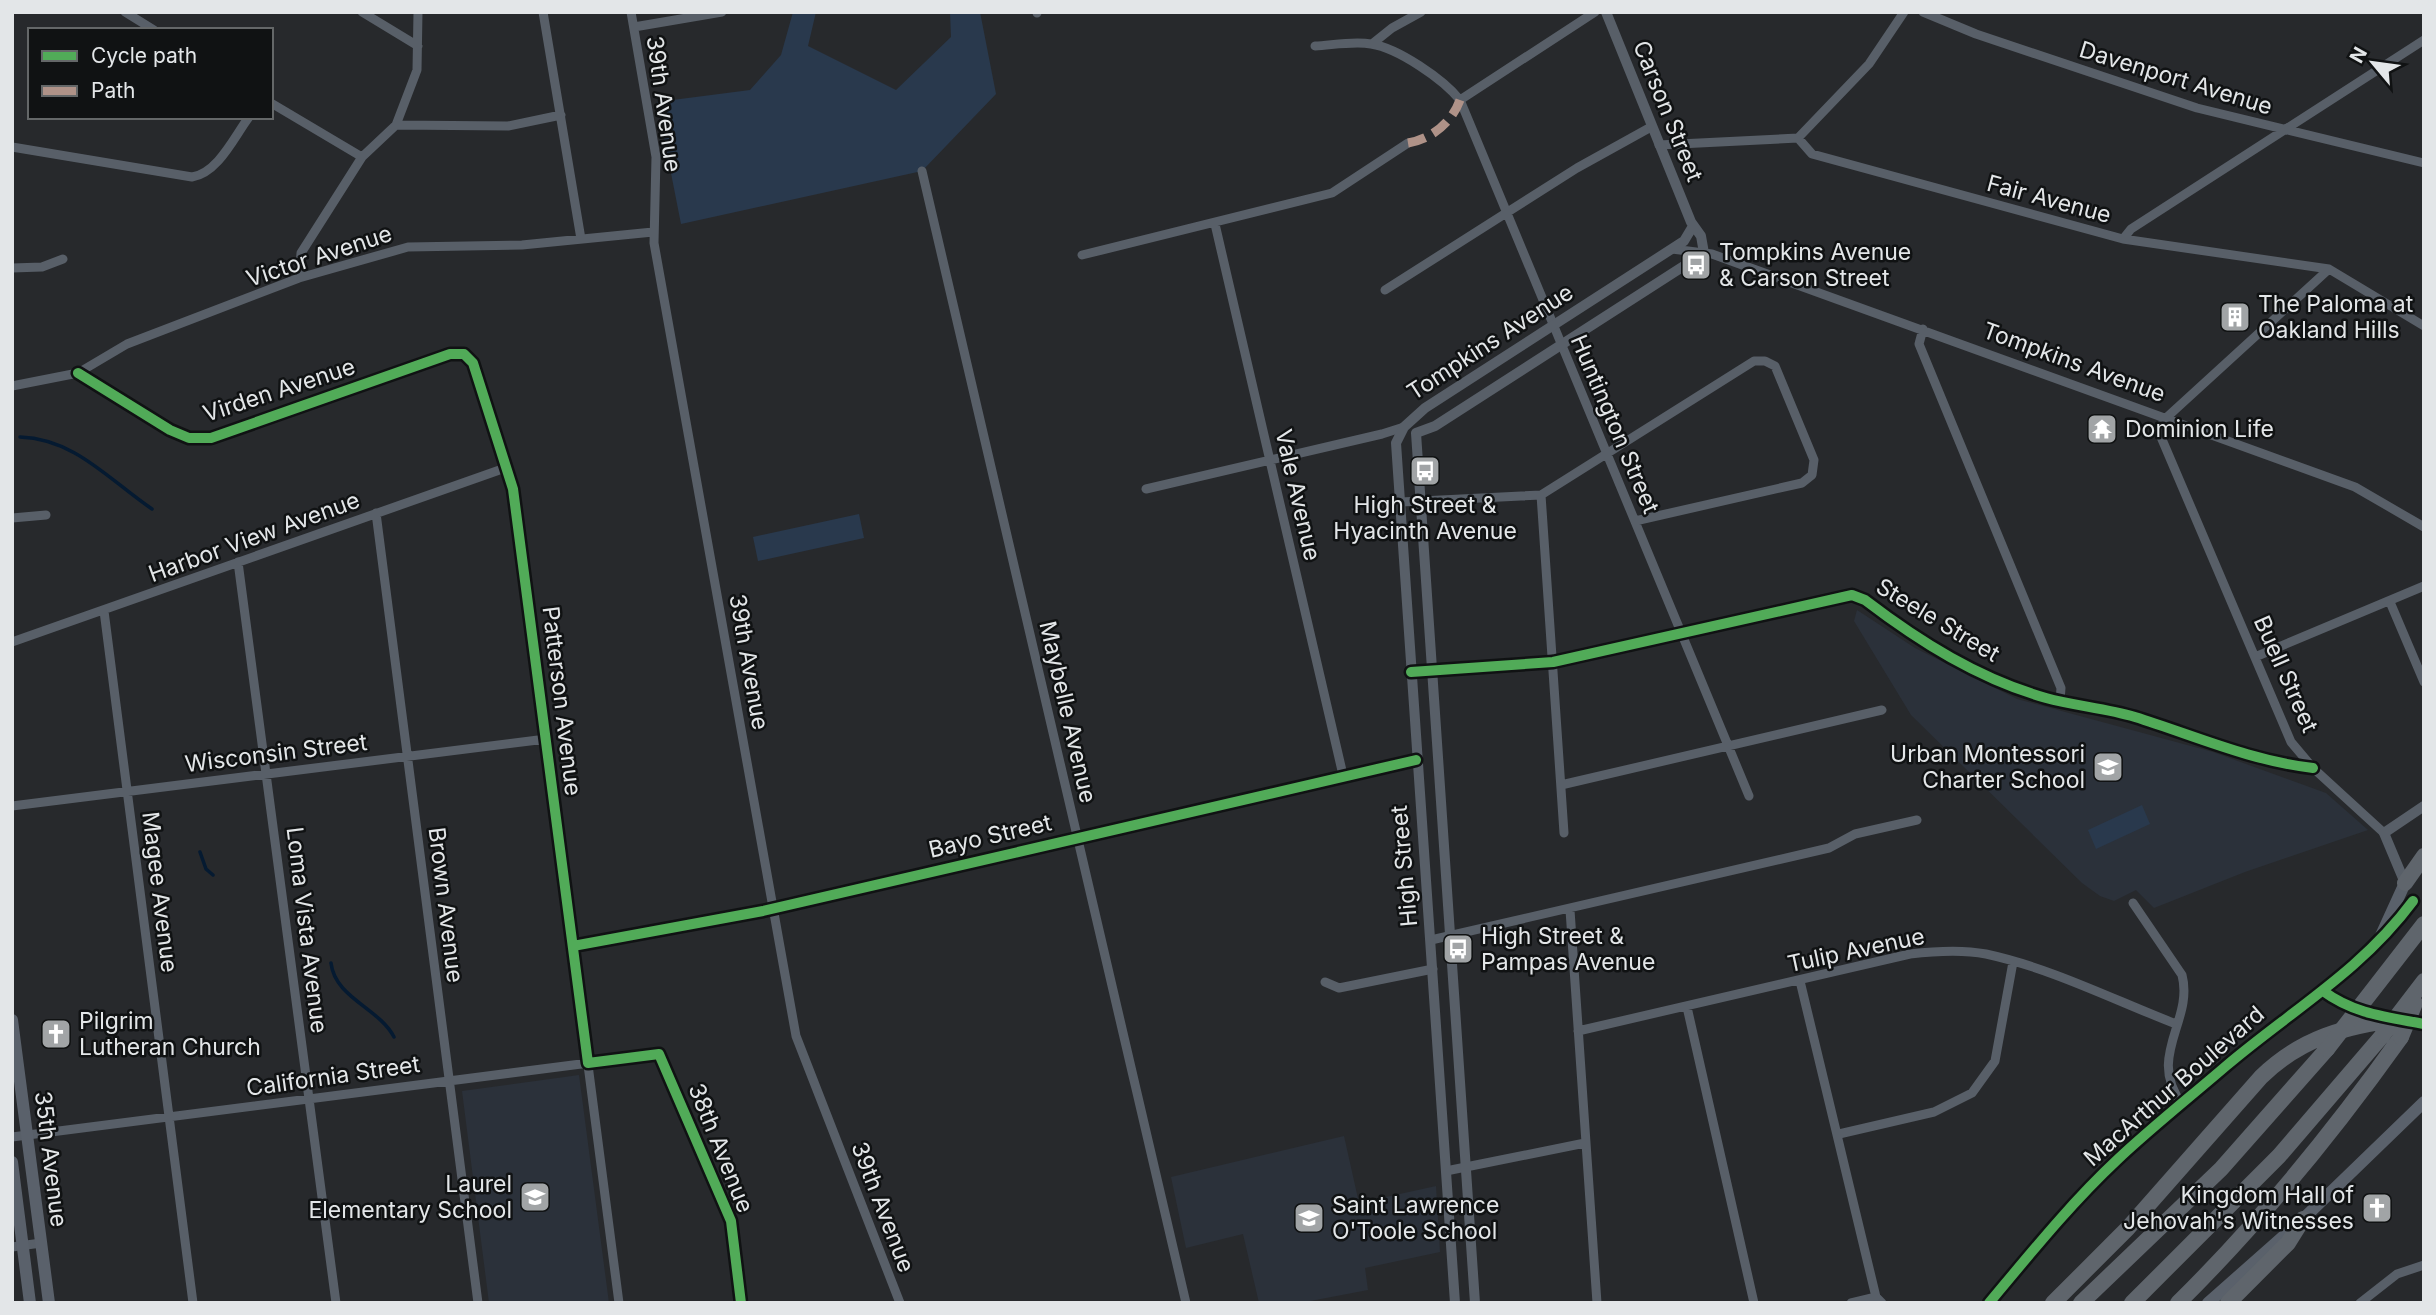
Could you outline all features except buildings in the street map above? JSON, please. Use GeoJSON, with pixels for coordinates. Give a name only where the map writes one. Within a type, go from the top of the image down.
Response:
{"type":"FeatureCollection","features":[{"type":"Feature","properties":{"kind":"highway"},"geometry":{"type":"LineString","coordinates":[[2405,883],[2424,856]]}},
{"type":"Feature","properties":{"kind":"highway"},"geometry":{"type":"LineString","coordinates":[[2081,1303],[2202,1188],[2327,1049],[2424,923]]}},
{"type":"Feature","properties":{"kind":"highway"},"geometry":{"type":"LineString","coordinates":[[2132,1303],[2279,1156],[2382,1036],[2424,981]]}},
{"type":"Feature","properties":{"kind":"highway"},"geometry":{"type":"LineString","coordinates":[[2178,1303],[2299,1169],[2401,1037],[2424,981]]}},
{"type":"Feature","properties":{"kind":"highway"},"geometry":{"type":"LineString","coordinates":[[2053,1303],[2128,1228],[2260,1077],[2282,1058],[2329,1033],[2400,1019]]}},
{"type":"Feature","properties":{"kind":"highway"},"geometry":{"type":"LineString","coordinates":[[2228,1303],[2288,1243],[2303,1219]]}},
{"type":"Feature","properties":{"kind":"main road","name":"Buell Street"},"geometry":{"type":"LineString","coordinates":[[2405,883],[2424,923]]}},
{"type":"Feature","properties":{"kind":"main road"},"geometry":{"type":"LineString","coordinates":[[2379,940],[2405,883]]}},
{"type":"Feature","properties":{"kind":"main road","name":"MacArthur Boulevard"},"geometry":{"type":"LineString","coordinates":[[1989,1303],[2091,1185],[2275,1025],[2362,960],[2379,940],[2390,933],[2413,901]]}},
{"type":"Feature","properties":{"kind":"main road"},"geometry":{"type":"LineString","coordinates":[[2323,991],[2344,1006],[2424,1024]]}},
{"type":"Feature","properties":{"kind":"main road","name":"35th Avenue"},"geometry":{"type":"LineString","coordinates":[[13,1025],[49,1303]]}},
{"type":"Feature","properties":{"kind":"main road"},"geometry":{"type":"LineString","coordinates":[[2208,1303],[2303,1219],[2424,1102]]}},
{"type":"Feature","properties":{"kind":"main road","name":"35th Avenue"},"geometry":{"type":"LineString","coordinates":[[12,1162],[18,1246],[30,1303]]}},
{"type":"Feature","properties":{"kind":"street"},"geometry":{"type":"LineString","coordinates":[[125,12],[150,28]]}},
{"type":"Feature","properties":{"kind":"street"},"geometry":{"type":"LineString","coordinates":[[362,12],[418,46]]}},
{"type":"Feature","properties":{"kind":"street"},"geometry":{"type":"LineString","coordinates":[[299,278],[301,253],[362,157],[396,125],[417,70],[418,12]]}},
{"type":"Feature","properties":{"kind":"street"},"geometry":{"type":"LineString","coordinates":[[543,12],[581,239]]}},
{"type":"Feature","properties":{"kind":"street","name":"39th Avenue"},"geometry":{"type":"LineString","coordinates":[[631,12],[656,157],[653,232],[798,1046],[900,1303]]}},
{"type":"Feature","properties":{"kind":"street"},"geometry":{"type":"LineString","coordinates":[[634,27],[722,12]]}},
{"type":"Feature","properties":{"kind":"street"},"geometry":{"type":"LineString","coordinates":[[1372,44],[1392,28],[1421,12]]}},
{"type":"Feature","properties":{"kind":"street"},"geometry":{"type":"LineString","coordinates":[[1460,100],[1595,12]]}},
{"type":"Feature","properties":{"kind":"street","name":"Carson Street"},"geometry":{"type":"LineString","coordinates":[[1606,12],[1693,226]]}},
{"type":"Feature","properties":{"kind":"street"},"geometry":{"type":"LineString","coordinates":[[1659,145],[1798,138],[1869,64],[1904,12]]}},
{"type":"Feature","properties":{"kind":"street","name":"Davenport Avenue"},"geometry":{"type":"LineString","coordinates":[[1923,12],[1976,34],[2197,108],[2424,163]]}},
{"type":"Feature","properties":{"kind":"street"},"geometry":{"type":"LineString","coordinates":[[2123,239],[2131,229],[2280,130],[2303,119],[2424,40]]}},
{"type":"Feature","properties":{"kind":"street","name":"Huntington Street"},"geometry":{"type":"LineString","coordinates":[[1315,46],[1372,44],[1424,68],[1449,86],[1460,100],[1749,796]]}},
{"type":"Feature","properties":{"kind":"street"},"geometry":{"type":"LineString","coordinates":[[273,104],[362,157]]}},
{"type":"Feature","properties":{"kind":"street"},"geometry":{"type":"LineString","coordinates":[[396,125],[508,126],[561,116]]}},
{"type":"Feature","properties":{"kind":"street"},"geometry":{"type":"LineString","coordinates":[[12,147],[192,177],[204,175],[213,167],[248,119]]}},
{"type":"Feature","properties":{"kind":"street"},"geometry":{"type":"LineString","coordinates":[[1385,290],[1577,168],[1651,127]]}},
{"type":"Feature","properties":{"kind":"street","name":"Fair Avenue"},"geometry":{"type":"LineString","coordinates":[[1798,138],[1812,154],[2123,239],[2329,270],[2424,326]]}},
{"type":"Feature","properties":{"kind":"street"},"geometry":{"type":"LineString","coordinates":[[1082,255],[1332,193],[1408,143]]}},
{"type":"Feature","properties":{"kind":"street","name":"Maybelle Avenue"},"geometry":{"type":"LineString","coordinates":[[922,171],[1186,1303]]}},
{"type":"Feature","properties":{"kind":"street","name":"Vale Avenue"},"geometry":{"type":"LineString","coordinates":[[1214,224],[1343,775]]}},
{"type":"Feature","properties":{"kind":"street"},"geometry":{"type":"LineString","coordinates":[[1693,226],[1701,236],[1704,253]]}},
{"type":"Feature","properties":{"kind":"street","name":"Tompkins Avenue"},"geometry":{"type":"LineString","coordinates":[[1146,489],[1404,426],[1425,408],[1684,241],[1693,226]]}},
{"type":"Feature","properties":{"kind":"street","name":"Victor Avenue"},"geometry":{"type":"LineString","coordinates":[[12,386],[78,373],[127,344],[299,278],[408,247],[522,245],[653,232]]}},
{"type":"Feature","properties":{"kind":"street","name":"Tompkins Avenue"},"geometry":{"type":"LineString","coordinates":[[1672,249],[1704,253],[1923,329],[2355,487],[2424,527]]}},
{"type":"Feature","properties":{"kind":"street","name":"Tompkins Avenue"},"geometry":{"type":"LineString","coordinates":[[1404,426],[1416,433],[1436,426],[1560,343],[1704,253]]}},
{"type":"Feature","properties":{"kind":"street"},"geometry":{"type":"LineString","coordinates":[[12,268],[42,267],[63,260]]}},
{"type":"Feature","properties":{"kind":"street"},"geometry":{"type":"LineString","coordinates":[[2166,418],[2329,270]]}},
{"type":"Feature","properties":{"kind":"street"},"geometry":{"type":"LineString","coordinates":[[1923,329],[1919,344],[2061,688],[2060,701]]}},
{"type":"Feature","properties":{"kind":"street","name":"Virden Avenue"},"geometry":{"type":"LineString","coordinates":[[78,373],[170,430],[188,438],[211,438],[450,354],[464,354]]}},
{"type":"Feature","properties":{"kind":"street","name":"Patterson Avenue"},"geometry":{"type":"LineString","coordinates":[[464,354],[473,363],[508,467],[619,1303]]}},
{"type":"Feature","properties":{"kind":"street"},"geometry":{"type":"LineString","coordinates":[[1401,502],[1541,495],[1606,457],[1746,366],[1765,361],[1775,366],[1814,460],[1812,475],[1802,483],[1635,522]]}},
{"type":"Feature","properties":{"kind":"street","name":"Buell Street"},"geometry":{"type":"LineString","coordinates":[[2166,418],[2158,430],[2291,742],[2313,768],[2384,833],[2405,883]]}},
{"type":"Feature","properties":{"kind":"street","name":"High Street"},"geometry":{"type":"LineString","coordinates":[[1404,426],[1396,443],[1455,1303]]}},
{"type":"Feature","properties":{"kind":"street","name":"High Street"},"geometry":{"type":"LineString","coordinates":[[1416,433],[1475,1303]]}},
{"type":"Feature","properties":{"kind":"street","name":"Harbor View Avenue"},"geometry":{"type":"LineString","coordinates":[[12,642],[508,467]]}},
{"type":"Feature","properties":{"kind":"street"},"geometry":{"type":"LineString","coordinates":[[1541,495],[1564,833]]}},
{"type":"Feature","properties":{"kind":"street","name":"Brown Avenue"},"geometry":{"type":"LineString","coordinates":[[376,513],[478,1303]]}},
{"type":"Feature","properties":{"kind":"street"},"geometry":{"type":"LineString","coordinates":[[12,518],[46,515]]}},
{"type":"Feature","properties":{"kind":"street","name":"Loma Vista Avenue"},"geometry":{"type":"LineString","coordinates":[[238,562],[336,1303]]}},
{"type":"Feature","properties":{"kind":"street"},"geometry":{"type":"LineString","coordinates":[[2255,657],[2424,586]]}},
{"type":"Feature","properties":{"kind":"street","name":"Steele Street"},"geometry":{"type":"LineString","coordinates":[[1411,672],[1553,662],[1852,595],[1865,600],[1913,635],[1999,681],[2060,701],[2130,715],[2278,764],[2313,768]]}},
{"type":"Feature","properties":{"kind":"street"},"geometry":{"type":"LineString","coordinates":[[2390,601],[2424,682]]}},
{"type":"Feature","properties":{"kind":"street","name":"Magee Avenue"},"geometry":{"type":"LineString","coordinates":[[104,611],[193,1303]]}},
{"type":"Feature","properties":{"kind":"street"},"geometry":{"type":"LineString","coordinates":[[1561,785],[1882,710]]}},
{"type":"Feature","properties":{"kind":"street","name":"Wisconsin Street"},"geometry":{"type":"LineString","coordinates":[[12,806],[546,739]]}},
{"type":"Feature","properties":{"kind":"street","name":"Bayo Street"},"geometry":{"type":"LineString","coordinates":[[573,946],[773,908],[1416,760]]}},
{"type":"Feature","properties":{"kind":"street"},"geometry":{"type":"LineString","coordinates":[[2384,833],[2424,806]]}},
{"type":"Feature","properties":{"kind":"street"},"geometry":{"type":"LineString","coordinates":[[1431,940],[1829,848],[1855,834],[1917,820]]}},
{"type":"Feature","properties":{"kind":"street"},"geometry":{"type":"LineString","coordinates":[[2133,903],[2182,975],[2185,987],[2168,1075],[2170,1086],[2182,1104]]}},
{"type":"Feature","properties":{"kind":"street"},"geometry":{"type":"LineString","coordinates":[[1570,910],[1597,1303]]}},
{"type":"Feature","properties":{"kind":"street","name":"Tulip Avenue"},"geometry":{"type":"LineString","coordinates":[[1578,1031],[1934,951],[1986,954],[2013,962],[2176,1024]]}},
{"type":"Feature","properties":{"kind":"street"},"geometry":{"type":"LineString","coordinates":[[1839,1134],[1934,1112],[1972,1093],[1995,1061],[2013,962]]}},
{"type":"Feature","properties":{"kind":"street"},"geometry":{"type":"LineString","coordinates":[[1325,982],[1339,988],[1433,969]]}},
{"type":"Feature","properties":{"kind":"street"},"geometry":{"type":"LineString","coordinates":[[1800,981],[1879,1300],[1852,1303]]}},
{"type":"Feature","properties":{"kind":"street"},"geometry":{"type":"LineString","coordinates":[[1687,1007],[1754,1303]]}},
{"type":"Feature","properties":{"kind":"street","name":"California Street"},"geometry":{"type":"LineString","coordinates":[[12,1137],[659,1054]]}},
{"type":"Feature","properties":{"kind":"street","name":"38th Avenue"},"geometry":{"type":"LineString","coordinates":[[659,1054],[731,1222],[741,1303]]}},
{"type":"Feature","properties":{"kind":"street"},"geometry":{"type":"LineString","coordinates":[[1446,1171],[1585,1143]]}},
{"type":"Feature","properties":{"kind":"street"},"geometry":{"type":"LineString","coordinates":[[18,1246],[41,1243]]}},
{"type":"Feature","properties":{"kind":"street"},"geometry":{"type":"LineString","coordinates":[[2360,1303],[2397,1274],[2424,1265]]}},
{"type":"Feature","properties":{"kind":"shaded area"},"geometry":{"type":"Polygon","coordinates":[[[793,12],[816,12],[808,46],[896,90],[951,37],[950,12],[980,12],[996,94],[922,171],[681,224],[657,102],[750,90],[781,55],[793,12]]]}},
{"type":"Feature","properties":{"kind":"shaded area"},"geometry":{"type":"Polygon","coordinates":[[[859,514],[864,538],[758,561],[753,537],[859,514]]]}},
{"type":"Feature","properties":{"kind":"shaded area","name":"Urban Montessori Charter School"},"geometry":{"type":"Polygon","coordinates":[[[1857,610],[1915,648],[2017,699],[2213,752],[2326,793],[2368,830],[2245,872],[2154,908],[2136,890],[2114,901],[2100,896],[2082,883],[1911,715],[1854,621],[1857,610]]]}},
{"type":"Feature","properties":{"kind":"shaded area"},"geometry":{"type":"Polygon","coordinates":[[[2142,805],[2150,824],[2096,849],[2088,830],[2142,805]]]}},
{"type":"Feature","properties":{"kind":"shaded area","name":"Laurel Elementary School"},"geometry":{"type":"Polygon","coordinates":[[[579,1075],[609,1303],[489,1303],[462,1091],[579,1075]]]}},
{"type":"Feature","properties":{"kind":"shaded area","name":"Saint Lawrence O'Toole School"},"geometry":{"type":"Polygon","coordinates":[[[1344,1136],[1359,1203],[1436,1186],[1440,1252],[1365,1268],[1368,1290],[1300,1303],[1259,1303],[1243,1234],[1186,1248],[1171,1177],[1344,1136]]]}},
{"type":"Feature","properties":{"kind":"waterway"},"geometry":{"type":"LineString","coordinates":[[20,437],[40,439],[74,453],[152,509]]}},
{"type":"Feature","properties":{"kind":"waterway"},"geometry":{"type":"LineString","coordinates":[[200,852],[206,869],[213,875]]}},
{"type":"Feature","properties":{"kind":"waterway"},"geometry":{"type":"LineString","coordinates":[[331,963],[340,985],[378,1018],[394,1037]]}},
{"type":"Feature","properties":{"kind":"marked path"},"geometry":{"type":"LineString","coordinates":[[1408,143],[1425,138],[1440,128],[1452,115],[1460,100]]}},
{"type":"Feature","properties":{"kind":"cycle path"},"geometry":{"type":"LineString","coordinates":[[78,373],[170,430],[189,438],[211,438],[450,354],[464,354],[473,363],[513,489],[588,1063],[659,1054],[731,1221],[741,1303]]}},
{"type":"Feature","properties":{"kind":"cycle path"},"geometry":{"type":"LineString","coordinates":[[1411,672],[1553,662],[1852,595],[1865,600],[1951,658],[1997,681],[2057,701],[2135,717],[2267,760],[2313,768]]}},
{"type":"Feature","properties":{"kind":"cycle path"},"geometry":{"type":"LineString","coordinates":[[573,946],[763,911],[1416,760]]}},
{"type":"Feature","properties":{"kind":"cycle path"},"geometry":{"type":"LineString","coordinates":[[1989,1303],[2100,1176],[2226,1066],[2348,969],[2393,926],[2413,901]]}},
{"type":"Feature","properties":{"kind":"cycle path"},"geometry":{"type":"LineString","coordinates":[[2323,991],[2359,1010],[2424,1024]]}},
{"type":"Feature","properties":{"kind":"place","name":"Tompkins Avenue & Carson Street"},"geometry":{"type":"Point","coordinates":[1696,265]}},
{"type":"Feature","properties":{"kind":"place","name":"The Paloma at Oakland Hills"},"geometry":{"type":"Point","coordinates":[2235,317]}},
{"type":"Feature","properties":{"kind":"place","name":"Dominion Life"},"geometry":{"type":"Point","coordinates":[2102,429]}},
{"type":"Feature","properties":{"kind":"place","name":"High Street & Hyacinth Avenue"},"geometry":{"type":"Point","coordinates":[1425,471]}},
{"type":"Feature","properties":{"kind":"place","name":"Urban Montessori Charter School"},"geometry":{"type":"Point","coordinates":[2108,767]}},
{"type":"Feature","properties":{"kind":"place","name":"High Street & Pampas Avenue"},"geometry":{"type":"Point","coordinates":[1458,949]}},
{"type":"Feature","properties":{"kind":"place","name":"Pilgrim Lutheran Church"},"geometry":{"type":"Point","coordinates":[56,1034]}},
{"type":"Feature","properties":{"kind":"place","name":"Laurel Elementary School"},"geometry":{"type":"Point","coordinates":[535,1197]}},
{"type":"Feature","properties":{"kind":"place","name":"Kingdom Hall of Jehovah's Witnesses"},"geometry":{"type":"Point","coordinates":[2377,1208]}},
{"type":"Feature","properties":{"kind":"place","name":"Saint Lawrence O'Toole School"},"geometry":{"type":"Point","coordinates":[1309,1218]}}]}
